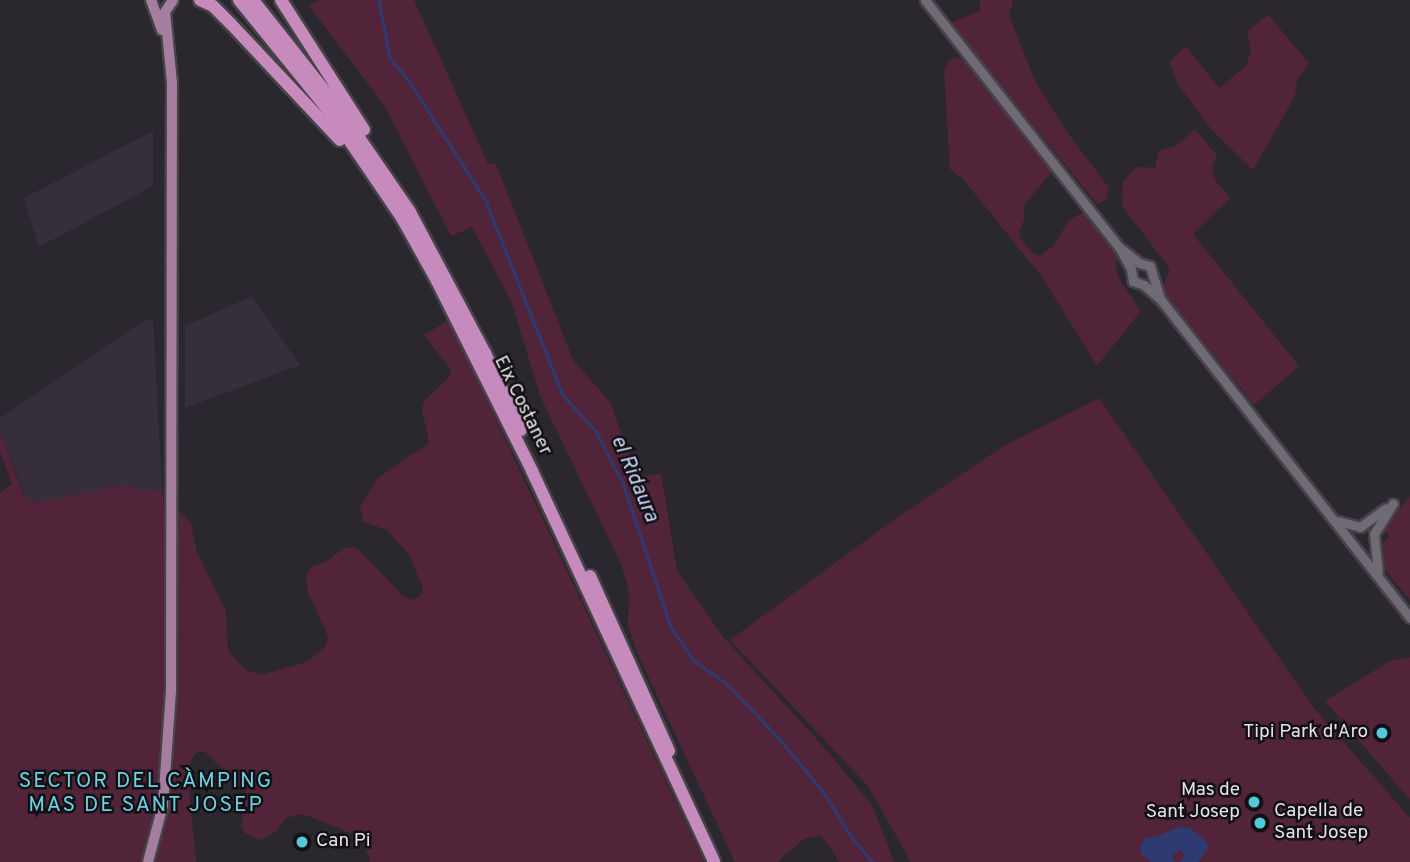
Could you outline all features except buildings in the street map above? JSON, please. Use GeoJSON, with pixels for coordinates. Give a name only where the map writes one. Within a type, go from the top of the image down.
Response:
{"type":"FeatureCollection","features":[{"type":"Feature","properties":{"kind":"highway"},"geometry":{"type":"LineString","coordinates":[[200,0],[213,6],[391,193]]}},
{"type":"Feature","properties":{"kind":"highway","name":"Eix Costaner"},"geometry":{"type":"LineString","coordinates":[[239,0],[391,193],[533,471],[714,862]]}},
{"type":"Feature","properties":{"kind":"highway","name":"Eix Costaner"},"geometry":{"type":"LineString","coordinates":[[253,0],[340,110],[485,353],[722,862]]}},
{"type":"Feature","properties":{"kind":"highway"},"geometry":{"type":"LineString","coordinates":[[282,0],[383,161],[391,193]]}},
{"type":"Feature","properties":{"kind":"main road"},"geometry":{"type":"LineString","coordinates":[[151,0],[170,59]]}},
{"type":"Feature","properties":{"kind":"main road"},"geometry":{"type":"LineString","coordinates":[[148,862],[164,795],[171,691],[170,59],[165,12],[173,0]]}},
{"type":"Feature","properties":{"kind":"street"},"geometry":{"type":"LineString","coordinates":[[925,0],[1135,266],[1133,281],[1148,282]]}},
{"type":"Feature","properties":{"kind":"street"},"geometry":{"type":"LineString","coordinates":[[1135,266],[1150,266],[1148,282],[1161,300],[1335,519],[1364,539],[1379,577],[1408,616]]}},
{"type":"Feature","properties":{"kind":"street"},"geometry":{"type":"LineString","coordinates":[[1393,503],[1364,539],[1354,536],[1360,527],[1393,503]]}},
{"type":"Feature","properties":{"kind":"street"},"geometry":{"type":"LineString","coordinates":[[1335,519],[1347,526],[1360,527]]}},
{"type":"Feature","properties":{"kind":"street"},"geometry":{"type":"LineString","coordinates":[[1364,539],[1379,577]]}},
{"type":"Feature","properties":{"kind":"shaded area"},"geometry":{"type":"Polygon","coordinates":[[[319,0],[414,0],[488,164],[496,164],[573,360],[610,402],[637,477],[661,474],[677,571],[724,638],[823,746],[872,805],[894,862],[840,862],[821,835],[804,839],[777,862],[735,862],[639,657],[628,626],[629,590],[621,564],[541,398],[511,301],[472,227],[451,236],[384,105],[309,6],[319,0]]]}},
{"type":"Feature","properties":{"kind":"shaded area"},"geometry":{"type":"Polygon","coordinates":[[[980,0],[1013,0],[1009,15],[1034,79],[1067,132],[1109,188],[1107,199],[1097,204],[950,23],[980,11],[980,0]]]}},
{"type":"Feature","properties":{"kind":"shaded area"},"geometry":{"type":"Polygon","coordinates":[[[1268,15],[1309,63],[1297,80],[1295,96],[1253,170],[1211,129],[1177,83],[1170,62],[1186,46],[1219,88],[1246,66],[1251,50],[1247,31],[1268,15]]]}},
{"type":"Feature","properties":{"kind":"shaded area"},"geometry":{"type":"Polygon","coordinates":[[[957,57],[967,62],[1052,172],[1024,205],[1020,238],[1034,254],[1040,256],[1053,246],[1070,219],[1085,212],[1118,256],[1115,266],[1120,280],[1141,311],[1097,366],[1042,277],[963,179],[950,169],[944,71],[948,61],[957,57]]]}},
{"type":"Feature","properties":{"kind":"shaded area"},"geometry":{"type":"Polygon","coordinates":[[[1195,130],[1217,155],[1212,168],[1215,180],[1230,198],[1193,234],[1299,366],[1254,405],[1161,290],[1170,269],[1122,206],[1123,182],[1136,167],[1155,168],[1159,150],[1176,146],[1195,130]]]}},
{"type":"Feature","properties":{"kind":"shaded area"},"geometry":{"type":"Polygon","coordinates":[[[153,131],[153,186],[39,247],[24,198],[153,131]]]}},
{"type":"Feature","properties":{"kind":"shaded area"},"geometry":{"type":"Polygon","coordinates":[[[252,296],[300,365],[185,408],[185,326],[252,296]]]}},
{"type":"Feature","properties":{"kind":"shaded area"},"geometry":{"type":"Polygon","coordinates":[[[147,319],[153,321],[162,490],[35,503],[27,500],[0,431],[0,418],[147,319]]]}},
{"type":"Feature","properties":{"kind":"shaded area"},"geometry":{"type":"Polygon","coordinates":[[[449,320],[704,862],[370,862],[364,842],[358,836],[303,814],[286,818],[276,832],[259,840],[245,833],[241,826],[246,792],[204,751],[196,753],[191,760],[188,778],[196,862],[0,862],[0,493],[12,484],[0,451],[0,431],[24,496],[35,503],[129,484],[139,492],[162,490],[164,507],[179,511],[191,523],[196,550],[226,611],[228,651],[246,670],[261,675],[307,662],[325,647],[328,639],[326,631],[308,593],[306,575],[311,567],[327,561],[344,548],[353,547],[360,551],[404,597],[412,600],[420,596],[423,589],[410,556],[387,530],[363,522],[360,506],[378,478],[429,443],[422,409],[424,401],[448,378],[451,370],[424,335],[449,320]]]}},
{"type":"Feature","properties":{"kind":"shaded area"},"geometry":{"type":"Polygon","coordinates":[[[1099,398],[1314,708],[1410,818],[1410,862],[911,862],[868,786],[730,640],[895,519],[1005,445],[1099,398]]]}},
{"type":"Feature","properties":{"kind":"shaded area"},"geometry":{"type":"Polygon","coordinates":[[[1410,496],[1410,600],[1380,564],[1378,546],[1390,537],[1383,527],[1410,496]]]}},
{"type":"Feature","properties":{"kind":"shaded area","name":"Tipi Park d'Aro"},"geometry":{"type":"Polygon","coordinates":[[[1410,657],[1410,800],[1325,701],[1390,661],[1410,657]]]}},
{"type":"Feature","properties":{"kind":"water"},"geometry":{"type":"Polygon","coordinates":[[[1178,827],[1190,828],[1206,841],[1209,847],[1198,862],[1179,862],[1185,855],[1180,850],[1171,856],[1176,862],[1151,862],[1141,854],[1140,847],[1145,838],[1158,836],[1178,827]]]}},
{"type":"Feature","properties":{"kind":"waterway","name":"el Ridaura"},"geometry":{"type":"LineString","coordinates":[[379,0],[390,58],[407,78],[485,199],[563,395],[596,431],[623,483],[671,627],[693,660],[726,683],[778,737],[825,794],[851,836],[873,862]]}},
{"type":"Feature","properties":{"kind":"place","name":"Tipi Park d'Aro"},"geometry":{"type":"Point","coordinates":[1382,733]}},
{"type":"Feature","properties":{"kind":"place","name":"Mas de Sant Josep"},"geometry":{"type":"Point","coordinates":[1254,802]}},
{"type":"Feature","properties":{"kind":"place","name":"Capella de Sant Josep"},"geometry":{"type":"Point","coordinates":[1260,823]}},
{"type":"Feature","properties":{"kind":"place","name":"Can Pi"},"geometry":{"type":"Point","coordinates":[302,842]}},
{"type":"Feature","properties":{"kind":"district","name":"SECTOR DEL CÀMPING MAS DE SANT JOSEP"},"geometry":{"type":"Point","coordinates":[146,794]}}]}
